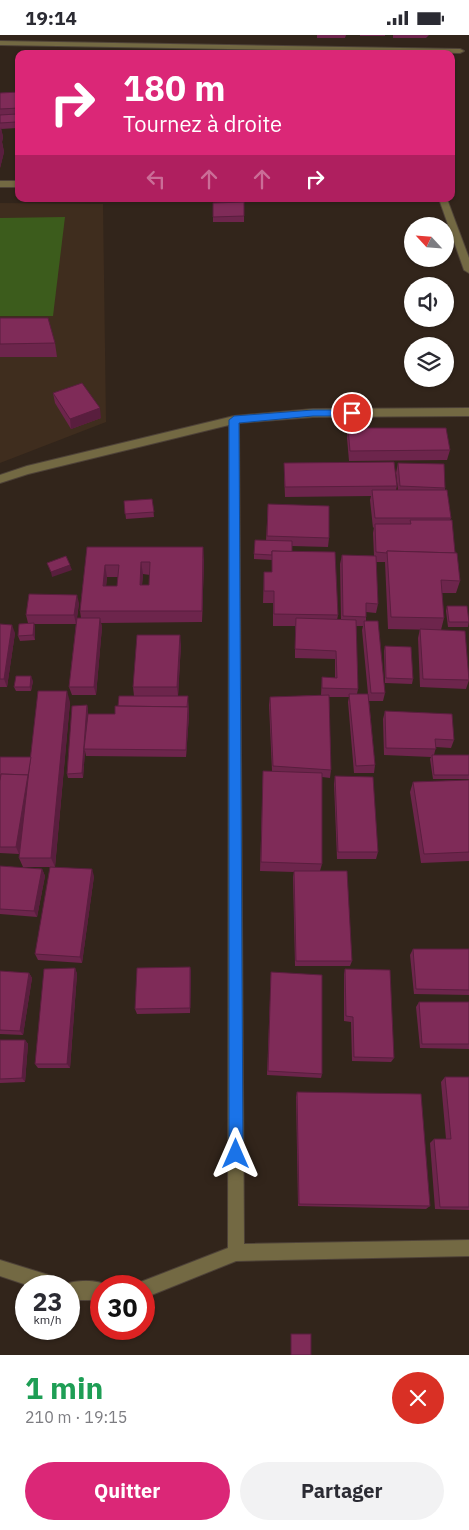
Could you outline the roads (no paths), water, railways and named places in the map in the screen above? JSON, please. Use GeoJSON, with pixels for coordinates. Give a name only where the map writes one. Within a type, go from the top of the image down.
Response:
{"type":"FeatureCollection","features":[{"type":"Feature","properties":{"kind":"street"},"geometry":{"type":"LineString","coordinates":[[0,43],[402,50]]}},
{"type":"Feature","properties":{"kind":"street"},"geometry":{"type":"LineString","coordinates":[[455,56],[469,45]]}},
{"type":"Feature","properties":{"kind":"street"},"geometry":{"type":"LineString","coordinates":[[455,51],[460,51]]}},
{"type":"Feature","properties":{"kind":"street"},"geometry":{"type":"LineString","coordinates":[[0,184],[15,184]]}},
{"type":"Feature","properties":{"kind":"street"},"geometry":{"type":"LineString","coordinates":[[444,202],[469,270]]}},
{"type":"Feature","properties":{"kind":"street"},"geometry":{"type":"LineString","coordinates":[[0,479],[26,470],[234,420],[313,413],[469,412]]}},
{"type":"Feature","properties":{"kind":"street"},"geometry":{"type":"LineString","coordinates":[[234,420],[236,1253]]}},
{"type":"Feature","properties":{"kind":"street"},"geometry":{"type":"LineString","coordinates":[[155,1285],[236,1253],[469,1247]]}},
{"type":"Feature","properties":{"kind":"street"},"geometry":{"type":"LineString","coordinates":[[0,1268],[21,1275]]}}]}
